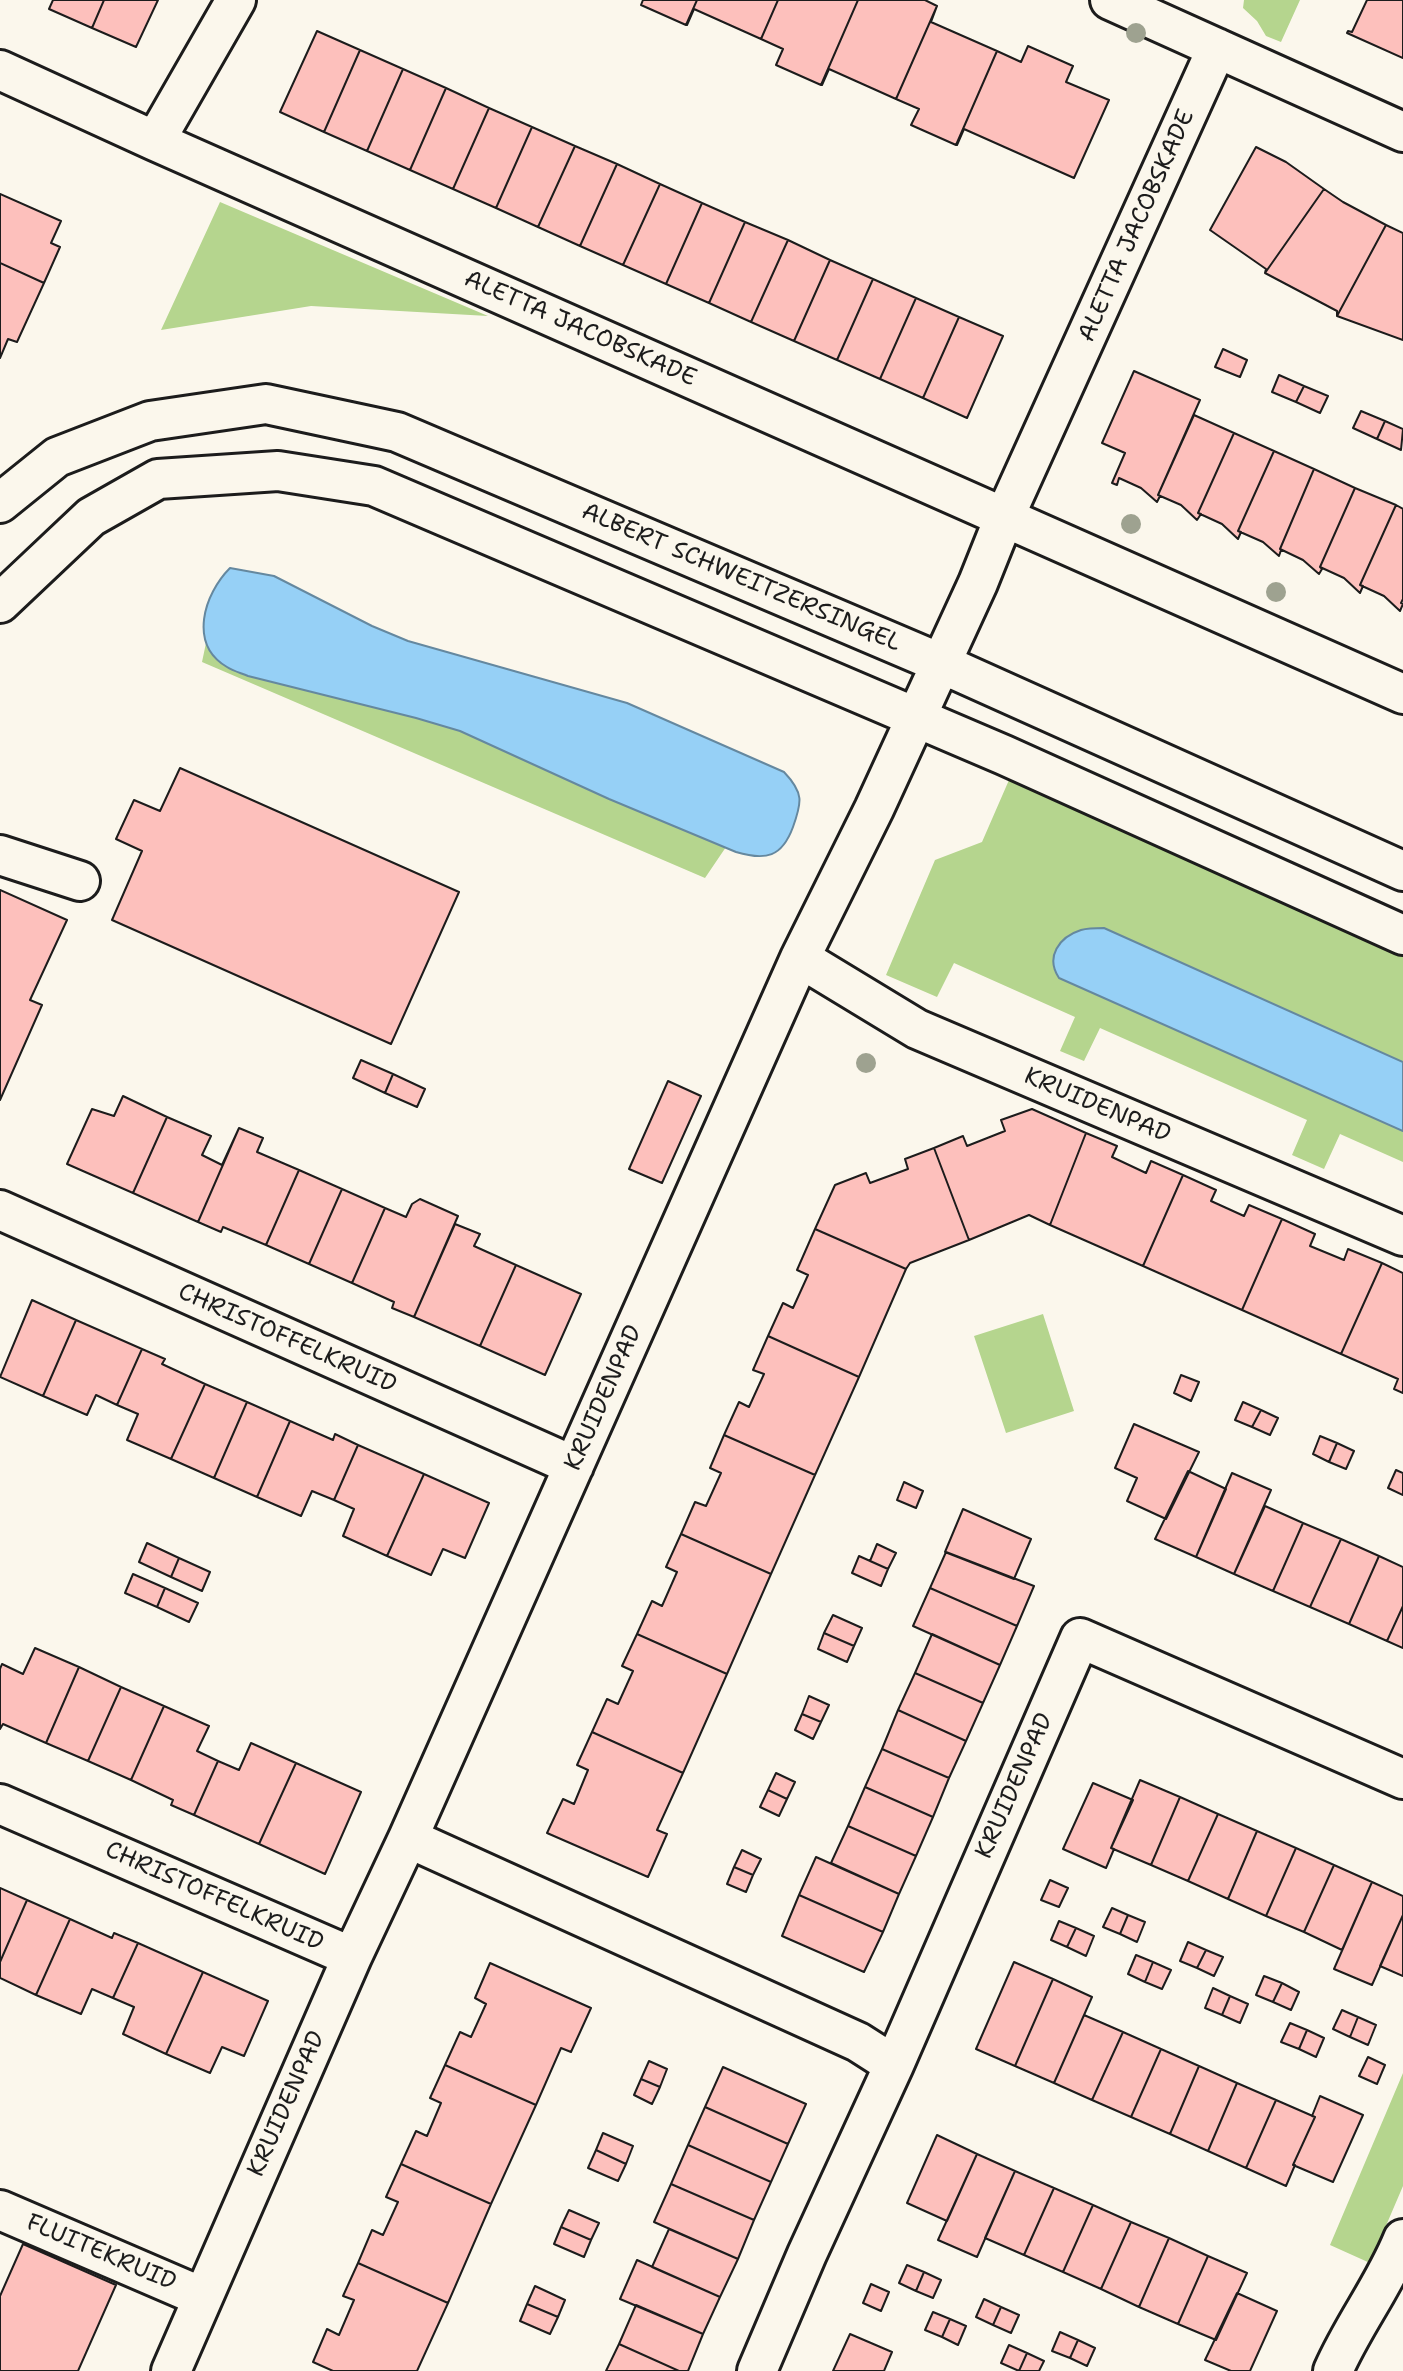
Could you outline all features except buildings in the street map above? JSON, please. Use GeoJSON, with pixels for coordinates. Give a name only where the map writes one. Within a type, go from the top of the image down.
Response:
{"type":"FeatureCollection","features":[{"type":"Feature","properties":{"kind":"street"},"geometry":{"type":"LineString","coordinates":[[155,141],[236,0]]}},
{"type":"Feature","properties":{"kind":"street"},"geometry":{"type":"LineString","coordinates":[[1110,0],[1403,132]]}},
{"type":"Feature","properties":{"kind":"street","name":"ALETTA JACOBSKADE"},"geometry":{"type":"LineString","coordinates":[[916,717],[1217,48]]}},
{"type":"Feature","properties":{"kind":"street","name":"ALETTA JACOBSKADE"},"geometry":{"type":"LineString","coordinates":[[0,70],[1403,694]]}},
{"type":"Feature","properties":{"kind":"street","name":"ALBERT SCHWEITZERSINGEL"},"geometry":{"type":"LineString","coordinates":[[0,503],[57,457],[150,421],[266,404],[397,432],[940,663],[1403,871]]}},
{"type":"Feature","properties":{"kind":"street"},"geometry":{"type":"LineString","coordinates":[[0,603],[91,517],[158,480],[278,471],[374,485],[916,717],[1403,934]]}},
{"type":"Feature","properties":{"kind":"street","name":"KRUIDENPAD"},"geometry":{"type":"LineString","coordinates":[[171,2371],[352,1957],[408,1838],[800,958],[916,717]]}},
{"type":"Feature","properties":{"kind":"street"},"geometry":{"type":"LineString","coordinates":[[0,855],[80,881]]}},
{"type":"Feature","properties":{"kind":"street","name":"KRUIDENPAD"},"geometry":{"type":"LineString","coordinates":[[800,958],[917,1030],[1403,1236]]}},
{"type":"Feature","properties":{"kind":"street","name":"CHRISTOFFELKRUID"},"geometry":{"type":"LineString","coordinates":[[0,1210],[574,1466]]}},
{"type":"Feature","properties":{"kind":"street","name":"KRUIDENPAD"},"geometry":{"type":"LineString","coordinates":[[757,2371],[1080,1638],[1403,1779]]}},
{"type":"Feature","properties":{"kind":"street","name":"CHRISTOFFELKRUID"},"geometry":{"type":"LineString","coordinates":[[0,1804],[352,1957]]}},
{"type":"Feature","properties":{"kind":"street"},"geometry":{"type":"LineString","coordinates":[[408,1838],[858,2042],[894,2065]]}},
{"type":"Feature","properties":{"kind":"street","name":"FLUITEKRUID"},"geometry":{"type":"LineString","coordinates":[[0,2210],[202,2297]]}},
{"type":"Feature","properties":{"kind":"street"},"geometry":{"type":"LineString","coordinates":[[1333,2371],[1394,2261],[1403,2239]]}},
{"type":"Feature","properties":{"kind":"green space"},"geometry":{"type":"Polygon","coordinates":[[[1244,0],[1300,0],[1281,42],[1266,36],[1257,21],[1243,8],[1244,0]]]}},
{"type":"Feature","properties":{"kind":"green space"},"geometry":{"type":"Polygon","coordinates":[[[220,202],[488,316],[311,306],[161,330],[220,202]]]}},
{"type":"Feature","properties":{"kind":"green space"},"geometry":{"type":"Polygon","coordinates":[[[206,643],[224,663],[248,676],[460,731],[609,799],[726,847],[705,878],[202,662],[206,643]]]}},
{"type":"Feature","properties":{"kind":"green space"},"geometry":{"type":"Polygon","coordinates":[[[1009,780],[1403,955],[1403,1062],[1104,928],[1054,970],[1059,978],[1403,1131],[1403,1162],[1340,1134],[1324,1169],[1292,1155],[1307,1120],[1100,1028],[1084,1061],[1060,1051],[1075,1017],[954,963],[937,997],[886,975],[935,860],[982,842],[1009,780]]]}},
{"type":"Feature","properties":{"kind":"green space"},"geometry":{"type":"Polygon","coordinates":[[[1043,1314],[1074,1411],[1006,1433],[974,1336],[1043,1314]]]}},
{"type":"Feature","properties":{"kind":"green space"},"geometry":{"type":"Polygon","coordinates":[[[1403,2073],[1403,2186],[1370,2263],[1330,2245],[1403,2073]]]}},
{"type":"Feature","properties":{"kind":"water"},"geometry":{"type":"Polygon","coordinates":[[[230,568],[274,576],[372,626],[408,641],[627,703],[784,772],[795,786],[799,798],[798,811],[789,837],[784,845],[772,854],[756,856],[736,852],[609,799],[460,731],[232,670],[215,657],[207,645],[204,632],[207,605],[213,591],[230,568]]]}},
{"type":"Feature","properties":{"kind":"water"},"geometry":{"type":"Polygon","coordinates":[[[1104,928],[1403,1062],[1403,1131],[1059,978],[1053,963],[1056,949],[1061,943],[1081,930],[1104,928]]]}}]}
